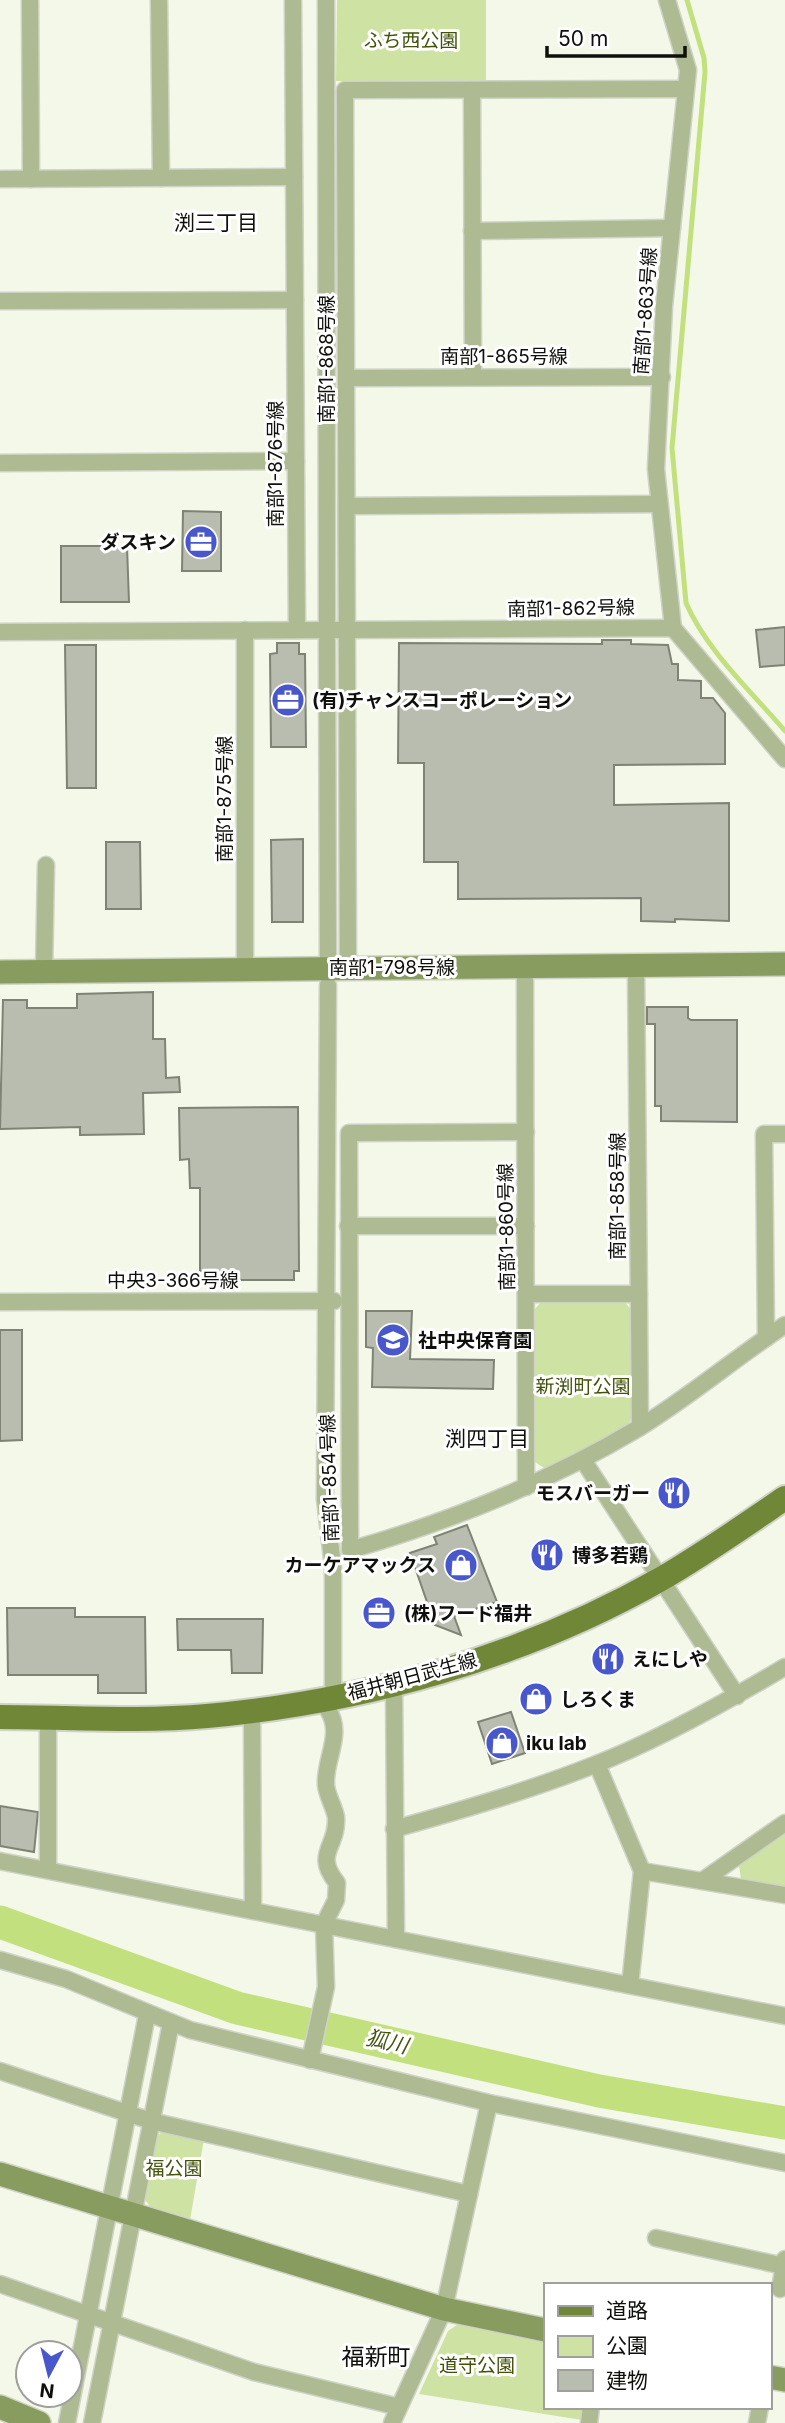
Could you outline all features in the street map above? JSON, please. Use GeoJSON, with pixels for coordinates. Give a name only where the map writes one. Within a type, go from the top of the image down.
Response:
{"type":"FeatureCollection","features":[{"type":"Feature","properties":{"kind":"main road","name":"福井朝日武生線"},"geometry":{"type":"LineString","coordinates":[[0,1717],[164,1717],[252,1710],[394,1683],[508,1649],[593,1614],[659,1580],[785,1498]]}},
{"type":"Feature","properties":{"kind":"street"},"geometry":{"type":"LineString","coordinates":[[30,0],[31,179]]}},
{"type":"Feature","properties":{"kind":"street"},"geometry":{"type":"LineString","coordinates":[[159,0],[161,178]]}},
{"type":"Feature","properties":{"kind":"street","name":"南部1-876号線"},"geometry":{"type":"LineString","coordinates":[[293,0],[297,630]]}},
{"type":"Feature","properties":{"kind":"street"},"geometry":{"type":"LineString","coordinates":[[326,0],[327,624]]}},
{"type":"Feature","properties":{"kind":"street","name":"南部1-863号線"},"geometry":{"type":"LineString","coordinates":[[667,0],[688,70],[672,228],[656,469],[673,628]]}},
{"type":"Feature","properties":{"kind":"street","name":"南部1-868号線"},"geometry":{"type":"LineString","coordinates":[[338,962],[348,506],[345,90],[685,89]]}},
{"type":"Feature","properties":{"kind":"street"},"geometry":{"type":"LineString","coordinates":[[472,90],[473,377]]}},
{"type":"Feature","properties":{"kind":"street"},"geometry":{"type":"LineString","coordinates":[[0,179],[294,177]]}},
{"type":"Feature","properties":{"kind":"street"},"geometry":{"type":"LineString","coordinates":[[472,231],[672,228]]}},
{"type":"Feature","properties":{"kind":"street"},"geometry":{"type":"LineString","coordinates":[[0,301],[295,300]]}},
{"type":"Feature","properties":{"kind":"street","name":"南部1-865号線"},"geometry":{"type":"LineString","coordinates":[[347,378],[662,377]]}},
{"type":"Feature","properties":{"kind":"street"},"geometry":{"type":"LineString","coordinates":[[0,463],[296,461]]}},
{"type":"Feature","properties":{"kind":"street"},"geometry":{"type":"LineString","coordinates":[[348,506],[658,504]]}},
{"type":"Feature","properties":{"kind":"street"},"geometry":{"type":"LineString","coordinates":[[673,628],[785,759]]}},
{"type":"Feature","properties":{"kind":"street","name":"南部1-862号線"},"geometry":{"type":"LineString","coordinates":[[297,630],[346,632],[673,628]]}},
{"type":"Feature","properties":{"kind":"street","name":"南部1-875号線"},"geometry":{"type":"LineString","coordinates":[[245,630],[245,967]]}},
{"type":"Feature","properties":{"kind":"street"},"geometry":{"type":"LineString","coordinates":[[0,632],[297,630]]}},
{"type":"Feature","properties":{"kind":"street"},"geometry":{"type":"LineString","coordinates":[[327,641],[338,962]]}},
{"type":"Feature","properties":{"kind":"street"},"geometry":{"type":"LineString","coordinates":[[44,971],[46,865]]}},
{"type":"Feature","properties":{"kind":"street","name":"南部1-798号線"},"geometry":{"type":"LineString","coordinates":[[0,972],[245,967],[338,962],[524,966],[785,964]]}},
{"type":"Feature","properties":{"kind":"street","name":"南部1-860号線"},"geometry":{"type":"LineString","coordinates":[[524,966],[528,1294],[526,1487]]}},
{"type":"Feature","properties":{"kind":"street","name":"南部1-858号線"},"geometry":{"type":"LineString","coordinates":[[636,966],[640,1427]]}},
{"type":"Feature","properties":{"kind":"street"},"geometry":{"type":"LineString","coordinates":[[328,985],[326,1499],[333,1567],[333,1685]]}},
{"type":"Feature","properties":{"kind":"street","name":"南部1-854号線"},"geometry":{"type":"LineString","coordinates":[[526,1132],[349,1133],[349,1550],[455,1518],[583,1460],[640,1427],[785,1325]]}},
{"type":"Feature","properties":{"kind":"street"},"geometry":{"type":"LineString","coordinates":[[766,1338],[764,1134],[785,1133]]}},
{"type":"Feature","properties":{"kind":"street"},"geometry":{"type":"LineString","coordinates":[[348,1226],[526,1226]]}},
{"type":"Feature","properties":{"kind":"street"},"geometry":{"type":"LineString","coordinates":[[528,1294],[639,1293]]}},
{"type":"Feature","properties":{"kind":"street","name":"中央3-366号線"},"geometry":{"type":"LineString","coordinates":[[0,1302],[347,1302]]}},
{"type":"Feature","properties":{"kind":"street"},"geometry":{"type":"LineString","coordinates":[[583,1460],[737,1696]]}},
{"type":"Feature","properties":{"kind":"street"},"geometry":{"type":"LineString","coordinates":[[394,1829],[493,1802],[597,1764],[737,1696],[785,1667]]}},
{"type":"Feature","properties":{"kind":"street"},"geometry":{"type":"LineString","coordinates":[[394,1683],[396,1939]]}},
{"type":"Feature","properties":{"kind":"street"},"geometry":{"type":"LineString","coordinates":[[252,1710],[253,1909]]}},
{"type":"Feature","properties":{"kind":"street"},"geometry":{"type":"LineString","coordinates":[[311,2057],[324,2000],[324,1924],[336,1900],[337,1883],[325,1868],[325,1855],[333,1838],[335,1816],[326,1785],[333,1755],[334,1719],[328,1710]]}},
{"type":"Feature","properties":{"kind":"street"},"geometry":{"type":"LineString","coordinates":[[48,1717],[48,1870]]}},
{"type":"Feature","properties":{"kind":"street"},"geometry":{"type":"LineString","coordinates":[[597,1764],[642,1871],[630,1985]]}},
{"type":"Feature","properties":{"kind":"street"},"geometry":{"type":"LineString","coordinates":[[702,1881],[785,1823]]}},
{"type":"Feature","properties":{"kind":"street"},"geometry":{"type":"LineString","coordinates":[[0,1861],[785,2016]]}},
{"type":"Feature","properties":{"kind":"street"},"geometry":{"type":"LineString","coordinates":[[642,1871],[785,1895]]}},
{"type":"Feature","properties":{"kind":"street"},"geometry":{"type":"LineString","coordinates":[[0,1960],[66,1979],[171,2024],[489,2103],[785,2163]]}},
{"type":"Feature","properties":{"kind":"street"},"geometry":{"type":"LineString","coordinates":[[67,2423],[147,2015]]}},
{"type":"Feature","properties":{"kind":"street"},"geometry":{"type":"LineString","coordinates":[[92,2423],[171,2024]]}},
{"type":"Feature","properties":{"kind":"street"},"geometry":{"type":"LineString","coordinates":[[0,2071],[127,2110],[151,2121],[469,2194]]}},
{"type":"Feature","properties":{"kind":"street"},"geometry":{"type":"LineString","coordinates":[[392,2423],[444,2309],[489,2103]]}},
{"type":"Feature","properties":{"kind":"street"},"geometry":{"type":"LineString","coordinates":[[0,2174],[444,2309],[544,2330]]}},
{"type":"Feature","properties":{"kind":"street"},"geometry":{"type":"LineString","coordinates":[[656,2238],[784,2263],[780,2289]]}},
{"type":"Feature","properties":{"kind":"street"},"geometry":{"type":"LineString","coordinates":[[0,2284],[254,2372],[399,2407]]}},
{"type":"Feature","properties":{"kind":"street"},"geometry":{"type":"LineString","coordinates":[[0,2407],[39,2423]]}},
{"type":"Feature","properties":{"kind":"green space","name":"ふち西公園"},"geometry":{"type":"Polygon","coordinates":[[[337,0],[486,0],[486,80],[336,81],[337,0]]]}},
{"type":"Feature","properties":{"kind":"green space","name":"新渕町公園"},"geometry":{"type":"Polygon","coordinates":[[[541,1302],[625,1302],[631,1310],[632,1417],[628,1425],[547,1470],[535,1462],[535,1309],[541,1302]]]}},
{"type":"Feature","properties":{"kind":"green space"},"geometry":{"type":"Polygon","coordinates":[[[785,1833],[785,1886],[741,1879],[739,1866],[785,1833]]]}},
{"type":"Feature","properties":{"kind":"green space","name":"福公園"},"geometry":{"type":"Polygon","coordinates":[[[166,2130],[204,2139],[190,2220],[151,2208],[144,2198],[156,2136],[166,2130]]]}},
{"type":"Feature","properties":{"kind":"green space","name":"道守公園"},"geometry":{"type":"Polygon","coordinates":[[[460,2323],[544,2341],[544,2409],[584,2409],[582,2420],[419,2394],[448,2331],[460,2323]]]}},
{"type":"Feature","properties":{"kind":"building"},"geometry":{"type":"Polygon","coordinates":[[[183,511],[221,512],[221,571],[182,571],[183,511]]]}},
{"type":"Feature","properties":{"kind":"building"},"geometry":{"type":"Polygon","coordinates":[[[61,546],[127,546],[129,602],[61,602],[61,546]]]}},
{"type":"Feature","properties":{"kind":"building"},"geometry":{"type":"Polygon","coordinates":[[[785,627],[785,665],[760,667],[756,630],[785,627]]]}},
{"type":"Feature","properties":{"kind":"building"},"geometry":{"type":"Polygon","coordinates":[[[602,640],[631,640],[631,644],[668,645],[672,664],[678,664],[678,680],[701,681],[701,698],[713,698],[725,713],[725,764],[614,765],[614,805],[729,803],[729,921],[641,921],[641,898],[458,899],[458,862],[424,862],[424,763],[398,763],[399,643],[602,644],[602,640]]]}},
{"type":"Feature","properties":{"kind":"building"},"geometry":{"type":"Polygon","coordinates":[[[277,643],[299,643],[299,654],[305,654],[306,747],[271,747],[270,654],[277,653],[277,643]]]}},
{"type":"Feature","properties":{"kind":"building"},"geometry":{"type":"Polygon","coordinates":[[[65,645],[96,645],[96,788],[67,788],[65,645]]]}},
{"type":"Feature","properties":{"kind":"building"},"geometry":{"type":"Polygon","coordinates":[[[303,839],[303,922],[272,922],[271,840],[303,839]]]}},
{"type":"Feature","properties":{"kind":"building"},"geometry":{"type":"Polygon","coordinates":[[[106,842],[140,842],[141,909],[106,909],[106,842]]]}},
{"type":"Feature","properties":{"kind":"building"},"geometry":{"type":"Polygon","coordinates":[[[153,992],[153,1039],[165,1039],[166,1078],[179,1077],[180,1092],[143,1093],[144,1134],[80,1135],[80,1127],[0,1129],[3,1000],[27,1000],[27,1008],[77,1008],[77,994],[153,992]]]}},
{"type":"Feature","properties":{"kind":"building"},"geometry":{"type":"Polygon","coordinates":[[[647,1007],[688,1007],[688,1018],[691,1020],[737,1020],[737,1122],[661,1121],[661,1106],[655,1106],[655,1024],[647,1024],[647,1007]]]}},
{"type":"Feature","properties":{"kind":"building"},"geometry":{"type":"Polygon","coordinates":[[[298,1107],[299,1271],[294,1271],[294,1280],[204,1280],[204,1271],[200,1271],[200,1188],[190,1188],[189,1159],[180,1160],[179,1108],[298,1107]]]}},
{"type":"Feature","properties":{"kind":"building"},"geometry":{"type":"Polygon","coordinates":[[[366,1311],[412,1311],[410,1359],[494,1360],[493,1389],[372,1387],[373,1348],[366,1347],[366,1311]]]}},
{"type":"Feature","properties":{"kind":"building"},"geometry":{"type":"Polygon","coordinates":[[[0,1330],[22,1330],[22,1440],[0,1441],[0,1330]]]}},
{"type":"Feature","properties":{"kind":"building"},"geometry":{"type":"Polygon","coordinates":[[[467,1525],[497,1602],[454,1616],[461,1635],[435,1625],[410,1553],[437,1544],[434,1537],[467,1525]]]}},
{"type":"Feature","properties":{"kind":"building"},"geometry":{"type":"Polygon","coordinates":[[[7,1608],[75,1608],[75,1617],[145,1617],[146,1693],[98,1693],[98,1675],[8,1675],[7,1608]]]}},
{"type":"Feature","properties":{"kind":"building"},"geometry":{"type":"Polygon","coordinates":[[[177,1619],[263,1619],[262,1673],[232,1673],[231,1650],[178,1650],[177,1619]]]}},
{"type":"Feature","properties":{"kind":"building"},"geometry":{"type":"Polygon","coordinates":[[[511,1712],[525,1753],[492,1764],[478,1722],[511,1712]]]}},
{"type":"Feature","properties":{"kind":"building"},"geometry":{"type":"Polygon","coordinates":[[[0,1806],[38,1812],[34,1852],[0,1846],[0,1806]]]}},
{"type":"Feature","properties":{"kind":"waterway"},"geometry":{"type":"LineString","coordinates":[[687,0],[704,58],[705,72],[672,448],[686,603],[718,654],[785,731]]}},
{"type":"Feature","properties":{"kind":"waterway","name":"狐川"},"geometry":{"type":"LineString","coordinates":[[0,1922],[237,2008],[599,2091],[785,2123]]}},
{"type":"Feature","properties":{"kind":"place","name":"ダスキン"},"geometry":{"type":"Point","coordinates":[201,542]}},
{"type":"Feature","properties":{"kind":"place","name":"(有)チャンスコーポレーション"},"geometry":{"type":"Point","coordinates":[288,700]}},
{"type":"Feature","properties":{"kind":"place","name":"社中央保育園"},"geometry":{"type":"Point","coordinates":[393,1340]}},
{"type":"Feature","properties":{"kind":"place","name":"モスバーガー"},"geometry":{"type":"Point","coordinates":[674,1493]}},
{"type":"Feature","properties":{"kind":"place","name":"博多若鶏"},"geometry":{"type":"Point","coordinates":[547,1555]}},
{"type":"Feature","properties":{"kind":"place","name":"カーケアマックス"},"geometry":{"type":"Point","coordinates":[461,1565]}},
{"type":"Feature","properties":{"kind":"place","name":"(株)フード福井"},"geometry":{"type":"Point","coordinates":[379,1613]}},
{"type":"Feature","properties":{"kind":"place","name":"えにしや"},"geometry":{"type":"Point","coordinates":[608,1659]}},
{"type":"Feature","properties":{"kind":"place","name":"しろくま"},"geometry":{"type":"Point","coordinates":[536,1699]}},
{"type":"Feature","properties":{"kind":"place","name":"iku lab"},"geometry":{"type":"Point","coordinates":[502,1743]}},
{"type":"Feature","properties":{"kind":"district","name":"渕三丁目"},"geometry":{"type":"Point","coordinates":[216,223]}},
{"type":"Feature","properties":{"kind":"district","name":"渕四丁目"},"geometry":{"type":"Point","coordinates":[487,1439]}},
{"type":"Feature","properties":{"kind":"district","name":"福新町"},"geometry":{"type":"Point","coordinates":[376,2357]}}]}
